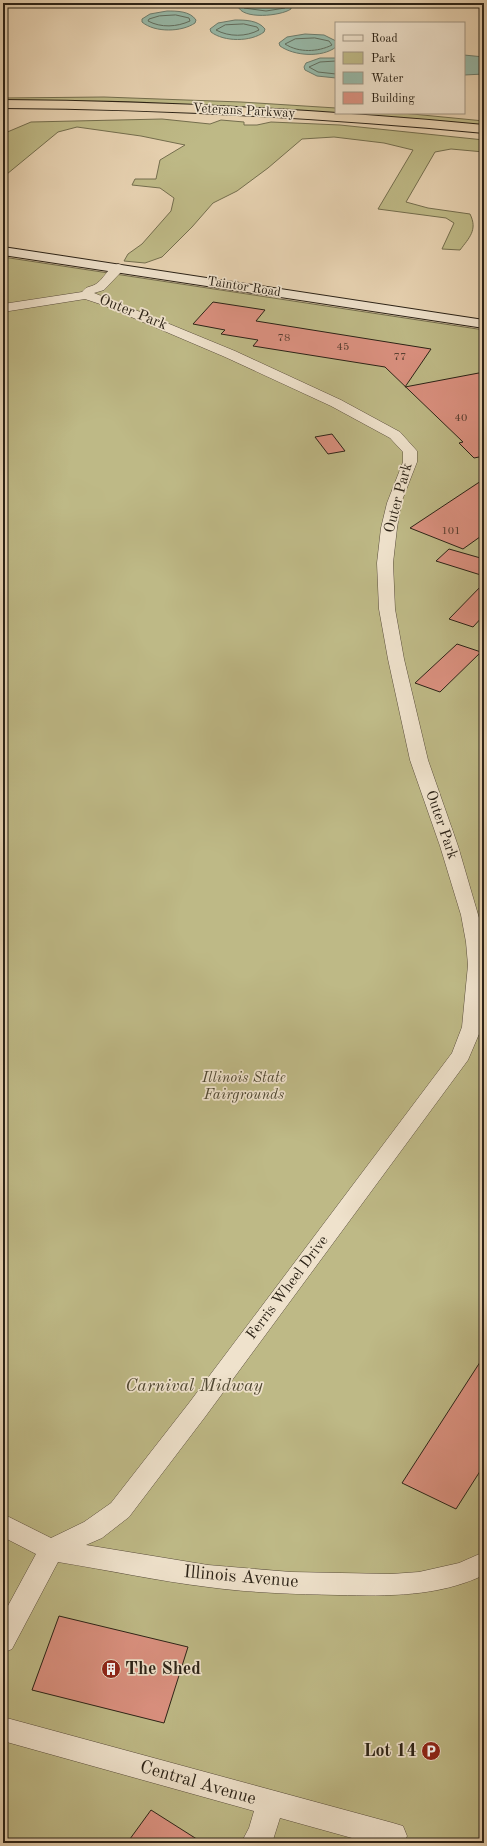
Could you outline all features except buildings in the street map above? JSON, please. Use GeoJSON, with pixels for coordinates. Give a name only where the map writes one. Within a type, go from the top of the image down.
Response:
{"type":"FeatureCollection","features":[{"type":"Feature","properties":{"kind":"highway","name":"Veterans Parkway"},"geometry":{"type":"LineString","coordinates":[[9,93],[188,97],[335,105]]}},
{"type":"Feature","properties":{"kind":"highway","name":"Veterans Parkway"},"geometry":{"type":"LineString","coordinates":[[3,104],[149,106],[284,113],[484,129]]}},
{"type":"Feature","properties":{"kind":"highway"},"geometry":{"type":"LineString","coordinates":[[446,114],[484,118]]}},
{"type":"Feature","properties":{"kind":"main road","name":"Taintor Road"},"geometry":{"type":"LineString","coordinates":[[3,250],[484,324]]}},
{"type":"Feature","properties":{"kind":"street"},"geometry":{"type":"LineString","coordinates":[[3,308],[88,292],[100,287],[111,267]]}},
{"type":"Feature","properties":{"kind":"street","name":"Outer Park"},"geometry":{"type":"LineString","coordinates":[[88,292],[107,302],[211,345],[305,387],[395,435],[410,451],[410,462],[394,503],[389,528],[385,564],[387,609],[396,659],[418,760],[449,846],[474,933],[478,965],[475,990]]}},
{"type":"Feature","properties":{"kind":"street","name":"Ferris Wheel Drive"},"geometry":{"type":"LineString","coordinates":[[51,1550],[93,1530],[120,1510],[197,1410],[461,1055],[472,1027],[475,990]]}},
{"type":"Feature","properties":{"kind":"street","name":"Illinois Avenue"},"geometry":{"type":"LineString","coordinates":[[3,1524],[51,1550],[208,1576],[290,1583],[358,1585],[419,1583],[463,1573],[483,1566]]}},
{"type":"Feature","properties":{"kind":"street"},"geometry":{"type":"LineString","coordinates":[[3,1642],[51,1550]]}},
{"type":"Feature","properties":{"kind":"street","name":"Central Avenue"},"geometry":{"type":"LineString","coordinates":[[3,1729],[393,1836]]}},
{"type":"Feature","properties":{"kind":"street"},"geometry":{"type":"LineString","coordinates":[[255,1843],[261,1834],[270,1803]]}},
{"type":"Feature","properties":{"kind":"green space"},"geometry":{"type":"Polygon","coordinates":[[[104,97],[241,102],[335,108],[335,114],[412,114],[484,121],[484,126],[3,101],[3,98],[104,97]]]}},
{"type":"Feature","properties":{"kind":"green space"},"geometry":{"type":"Polygon","coordinates":[[[162,119],[210,124],[221,120],[244,122],[244,125],[257,125],[271,122],[340,125],[484,140],[484,152],[451,149],[435,152],[406,202],[428,208],[470,214],[473,229],[460,250],[442,249],[454,223],[446,218],[378,209],[413,150],[384,143],[334,137],[302,139],[268,168],[237,191],[213,203],[192,227],[162,257],[145,263],[124,261],[128,254],[142,244],[171,211],[174,198],[160,188],[132,185],[135,179],[156,179],[160,160],[185,145],[141,136],[77,127],[58,132],[7,174],[3,174],[3,138],[5,133],[31,122],[162,119]]]}},
{"type":"Feature","properties":{"kind":"green space","name":"Illinois State Fairgrounds"},"geometry":{"type":"Polygon","coordinates":[[[3,257],[484,330],[484,1843],[3,1843],[3,257]]]}},
{"type":"Feature","properties":{"kind":"water"},"geometry":{"type":"Polygon","coordinates":[[[240,3],[289,3],[291,9],[271,15],[254,15],[241,10],[238,6],[240,3]]]}},
{"type":"Feature","properties":{"kind":"water"},"geometry":{"type":"Polygon","coordinates":[[[167,11],[187,13],[196,20],[195,23],[176,30],[161,30],[147,26],[142,22],[142,19],[150,14],[167,11]]]}},
{"type":"Feature","properties":{"kind":"water"},"geometry":{"type":"Polygon","coordinates":[[[235,20],[255,22],[265,29],[264,32],[252,38],[238,40],[223,38],[211,32],[210,29],[218,23],[235,20]]]}},
{"type":"Feature","properties":{"kind":"water"},"geometry":{"type":"Polygon","coordinates":[[[305,34],[324,35],[335,40],[335,48],[323,53],[300,54],[280,46],[279,43],[287,37],[305,34]]]}},
{"type":"Feature","properties":{"kind":"water"},"geometry":{"type":"Polygon","coordinates":[[[465,55],[484,57],[484,74],[465,75],[465,55]]]}},
{"type":"Feature","properties":{"kind":"water"},"geometry":{"type":"Polygon","coordinates":[[[320,58],[335,58],[335,78],[317,76],[305,70],[304,67],[306,63],[320,58]]]}},
{"type":"Feature","properties":{"kind":"place","name":"The Shed"},"geometry":{"type":"Point","coordinates":[111,1669]}},
{"type":"Feature","properties":{"kind":"place","name":"Lot 14"},"geometry":{"type":"Point","coordinates":[431,1751]}},
{"type":"Feature","properties":{"kind":"park label","name":"Carnival Midway"},"geometry":{"type":"Point","coordinates":[194,1386]}}]}
